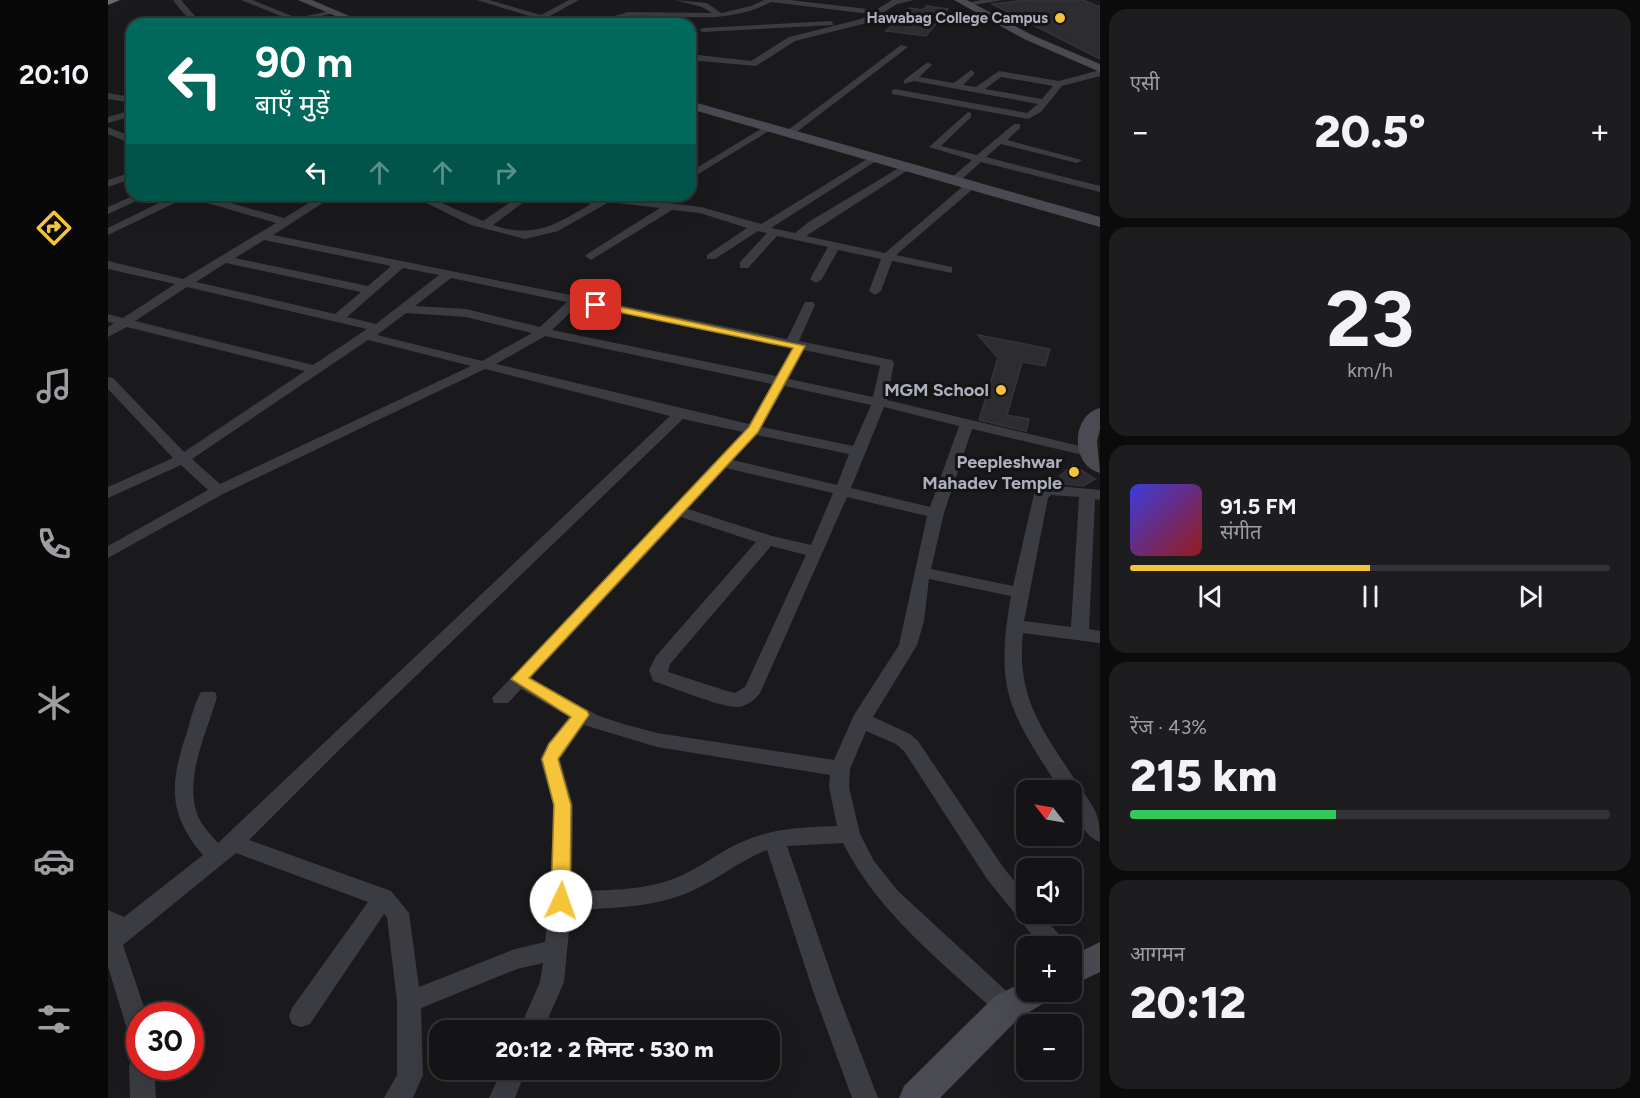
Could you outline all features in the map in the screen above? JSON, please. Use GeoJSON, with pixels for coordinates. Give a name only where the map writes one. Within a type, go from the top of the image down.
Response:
{"type":"FeatureCollection","features":[{"type":"Feature","properties":{"kind":"highway"},"geometry":{"type":"LineString","coordinates":[[108,1],[114,0]]}},
{"type":"Feature","properties":{"kind":"street"},"geometry":{"type":"LineString","coordinates":[[177,0],[193,18]]}},
{"type":"Feature","properties":{"kind":"street"},"geometry":{"type":"LineString","coordinates":[[245,0],[291,18]]}},
{"type":"Feature","properties":{"kind":"street"},"geometry":{"type":"LineString","coordinates":[[303,0],[348,18]]}},
{"type":"Feature","properties":{"kind":"street"},"geometry":{"type":"LineString","coordinates":[[316,0],[360,18]]}},
{"type":"Feature","properties":{"kind":"street"},"geometry":{"type":"LineString","coordinates":[[481,0],[546,18]]}},
{"type":"Feature","properties":{"kind":"street"},"geometry":{"type":"LineString","coordinates":[[502,6],[517,0]]}},
{"type":"Feature","properties":{"kind":"street"},"geometry":{"type":"LineString","coordinates":[[543,17],[575,0]]}},
{"type":"Feature","properties":{"kind":"street"},"geometry":{"type":"LineString","coordinates":[[679,0],[704,4],[718,14]]}},
{"type":"Feature","properties":{"kind":"street"},"geometry":{"type":"LineString","coordinates":[[613,18],[627,14],[673,17],[718,14],[753,9],[770,0],[878,13]]}},
{"type":"Feature","properties":{"kind":"street"},"geometry":{"type":"LineString","coordinates":[[698,47],[753,64],[792,39],[864,21],[895,2],[910,0]]}},
{"type":"Feature","properties":{"kind":"street"},"geometry":{"type":"LineString","coordinates":[[967,2],[999,0]]}},
{"type":"Feature","properties":{"kind":"street"},"geometry":{"type":"LineString","coordinates":[[967,2],[1039,38],[1100,64]]}},
{"type":"Feature","properties":{"kind":"street"},"geometry":{"type":"LineString","coordinates":[[967,2],[1028,37],[1100,71]]}},
{"type":"Feature","properties":{"kind":"street"},"geometry":{"type":"LineString","coordinates":[[306,18],[334,12]]}},
{"type":"Feature","properties":{"kind":"street"},"geometry":{"type":"LineString","coordinates":[[698,47],[701,14]]}},
{"type":"Feature","properties":{"kind":"street"},"geometry":{"type":"LineString","coordinates":[[698,47],[864,21]]}},
{"type":"Feature","properties":{"kind":"street"},"geometry":{"type":"LineString","coordinates":[[791,132],[904,47]]}},
{"type":"Feature","properties":{"kind":"street"},"geometry":{"type":"LineString","coordinates":[[928,65],[891,95],[969,111],[1028,116],[1038,110],[1059,84]]}},
{"type":"Feature","properties":{"kind":"street"},"geometry":{"type":"LineString","coordinates":[[977,90],[999,74],[1059,84],[1100,71]]}},
{"type":"Feature","properties":{"kind":"street"},"geometry":{"type":"LineString","coordinates":[[956,86],[971,72]]}},
{"type":"Feature","properties":{"kind":"street"},"geometry":{"type":"LineString","coordinates":[[912,78],[1044,102]]}},
{"type":"Feature","properties":{"kind":"street"},"geometry":{"type":"LineString","coordinates":[[987,92],[933,145],[937,148],[1100,189]]}},
{"type":"Feature","properties":{"kind":"street"},"geometry":{"type":"LineString","coordinates":[[108,96],[126,98]]}},
{"type":"Feature","properties":{"kind":"street"},"geometry":{"type":"LineString","coordinates":[[108,105],[126,100]]}},
{"type":"Feature","properties":{"kind":"street"},"geometry":{"type":"LineString","coordinates":[[696,104],[1100,222]]}},
{"type":"Feature","properties":{"kind":"street"},"geometry":{"type":"LineString","coordinates":[[696,104],[767,129],[904,168],[1100,217]]}},
{"type":"Feature","properties":{"kind":"street"},"geometry":{"type":"LineString","coordinates":[[108,120],[126,115]]}},
{"type":"Feature","properties":{"kind":"street"},"geometry":{"type":"LineString","coordinates":[[875,291],[888,255],[963,182],[979,159],[1017,126]]}},
{"type":"Feature","properties":{"kind":"street"},"geometry":{"type":"LineString","coordinates":[[696,172],[767,129]]}},
{"type":"Feature","properties":{"kind":"street"},"geometry":{"type":"LineString","coordinates":[[108,130],[126,138]]}},
{"type":"Feature","properties":{"kind":"street"},"geometry":{"type":"LineString","coordinates":[[999,141],[1077,160]]}},
{"type":"Feature","properties":{"kind":"street"},"geometry":{"type":"LineString","coordinates":[[711,257],[765,229],[872,159]]}},
{"type":"Feature","properties":{"kind":"street"},"geometry":{"type":"LineString","coordinates":[[797,237],[814,223],[904,168]]}},
{"type":"Feature","properties":{"kind":"street"},"geometry":{"type":"LineString","coordinates":[[108,183],[126,177]]}},
{"type":"Feature","properties":{"kind":"street"},"geometry":{"type":"LineString","coordinates":[[108,211],[130,201]]}},
{"type":"Feature","properties":{"kind":"street"},"geometry":{"type":"LineString","coordinates":[[108,232],[171,201]]}},
{"type":"Feature","properties":{"kind":"street"},"geometry":{"type":"LineString","coordinates":[[211,201],[286,222]]}},
{"type":"Feature","properties":{"kind":"street"},"geometry":{"type":"LineString","coordinates":[[108,333],[320,201]]}},
{"type":"Feature","properties":{"kind":"street"},"geometry":{"type":"LineString","coordinates":[[429,201],[485,225],[517,235],[537,235],[603,201]]}},
{"type":"Feature","properties":{"kind":"street"},"geometry":{"type":"LineString","coordinates":[[485,225],[519,201]]}},
{"type":"Feature","properties":{"kind":"street"},"geometry":{"type":"LineString","coordinates":[[625,201],[700,210],[797,237],[888,255],[948,270]]}},
{"type":"Feature","properties":{"kind":"street"},"geometry":{"type":"LineString","coordinates":[[591,256],[670,206]]}},
{"type":"Feature","properties":{"kind":"street"},"geometry":{"type":"LineString","coordinates":[[744,265],[765,229]]}},
{"type":"Feature","properties":{"kind":"street"},"geometry":{"type":"LineString","coordinates":[[264,236],[887,363],[879,402],[859,452],[752,691],[746,697],[738,700],[660,676],[658,670],[662,661],[767,540]]}},
{"type":"Feature","properties":{"kind":"street"},"geometry":{"type":"LineString","coordinates":[[816,279],[835,245]]}},
{"type":"Feature","properties":{"kind":"street"},"geometry":{"type":"LineString","coordinates":[[225,259],[370,290]]}},
{"type":"Feature","properties":{"kind":"street"},"geometry":{"type":"LineString","coordinates":[[108,265],[337,319],[483,366],[680,414],[859,452]]}},
{"type":"Feature","properties":{"kind":"street"},"geometry":{"type":"LineString","coordinates":[[337,319],[399,265]]}},
{"type":"Feature","properties":{"kind":"street"},"geometry":{"type":"LineString","coordinates":[[108,493],[183,459],[372,332],[447,275]]}},
{"type":"Feature","properties":{"kind":"street"},"geometry":{"type":"LineString","coordinates":[[108,553],[218,491],[483,366],[543,332],[575,301]]}},
{"type":"Feature","properties":{"kind":"street"},"geometry":{"type":"LineString","coordinates":[[501,698],[754,429],[781,382],[809,305]]}},
{"type":"Feature","properties":{"kind":"street"},"geometry":{"type":"LineString","coordinates":[[404,309],[466,313],[543,332],[879,402],[1087,452],[1100,467]]}},
{"type":"Feature","properties":{"kind":"street"},"geometry":{"type":"LineString","coordinates":[[108,318],[316,370]]}},
{"type":"Feature","properties":{"kind":"street"},"geometry":{"type":"LineString","coordinates":[[108,381],[183,459],[218,491]]}},
{"type":"Feature","properties":{"kind":"street"},"geometry":{"type":"LineString","coordinates":[[131,1002],[113,933],[225,849],[680,414]]}},
{"type":"Feature","properties":{"kind":"street"},"geometry":{"type":"LineString","coordinates":[[1087,452],[1086,436],[1100,414]]}},
{"type":"Feature","properties":{"kind":"street"},"geometry":{"type":"LineString","coordinates":[[967,423],[936,513],[922,572],[915,621],[908,645],[861,720],[840,769],[839,787],[849,834],[866,867],[890,898],[1006,1007]]}},
{"type":"Feature","properties":{"kind":"street"},"geometry":{"type":"LineString","coordinates":[[722,462],[936,513]]}},
{"type":"Feature","properties":{"kind":"street"},"geometry":{"type":"LineString","coordinates":[[1064,780],[1026,716],[1014,687],[1011,657],[1040,497],[1047,490],[1094,494],[1080,633]]}},
{"type":"Feature","properties":{"kind":"street"},"geometry":{"type":"LineString","coordinates":[[676,510],[767,540],[816,552]]}},
{"type":"Feature","properties":{"kind":"street"},"geometry":{"type":"LineString","coordinates":[[922,572],[1022,593]]}},
{"type":"Feature","properties":{"kind":"street"},"geometry":{"type":"LineString","coordinates":[[1016,626],[1100,637]]}},
{"type":"Feature","properties":{"kind":"street"},"geometry":{"type":"LineString","coordinates":[[519,679],[581,715],[606,726],[657,740],[840,769]]}},
{"type":"Feature","properties":{"kind":"street"},"geometry":{"type":"LineString","coordinates":[[208,698],[187,772],[186,810],[192,824],[225,849],[383,898],[398,913],[409,1002],[410,1075],[404,1090],[396,1098]]}},
{"type":"Feature","properties":{"kind":"street"},"geometry":{"type":"LineString","coordinates":[[535,1020],[552,982],[561,901],[563,805],[550,759],[555,748],[581,715]]}},
{"type":"Feature","properties":{"kind":"street"},"geometry":{"type":"LineString","coordinates":[[861,720],[903,738],[911,746],[995,873],[1016,899]]}},
{"type":"Feature","properties":{"kind":"street"},"geometry":{"type":"LineString","coordinates":[[1082,807],[1100,833]]}},
{"type":"Feature","properties":{"kind":"street"},"geometry":{"type":"LineString","coordinates":[[561,901],[638,896],[671,889],[714,870],[743,851],[774,839],[849,834]]}},
{"type":"Feature","properties":{"kind":"street"},"geometry":{"type":"LineString","coordinates":[[774,839],[825,991],[865,1098]]}},
{"type":"Feature","properties":{"kind":"street"},"geometry":{"type":"LineString","coordinates":[[301,1016],[383,898]]}},
{"type":"Feature","properties":{"kind":"street"},"geometry":{"type":"LineString","coordinates":[[1038,924],[1050,936]]}},
{"type":"Feature","properties":{"kind":"street"},"geometry":{"type":"LineString","coordinates":[[409,1002],[515,959],[557,949]]}},
{"type":"Feature","properties":{"kind":"street"},"geometry":{"type":"LineString","coordinates":[[924,1095],[1006,1007],[1016,1002]]}},
{"type":"Feature","properties":{"kind":"street"},"geometry":{"type":"LineString","coordinates":[[142,1080],[143,1098]]}},
{"type":"Feature","properties":{"kind":"street"},"geometry":{"type":"LineString","coordinates":[[502,1098],[510,1080]]}},
{"type":"Feature","properties":{"kind":"building","name":"Hawabag College Campus"},"geometry":{"type":"Polygon","coordinates":[[[1028,0],[1083,0],[1100,7],[1100,59],[992,4],[1028,0]]]}},
{"type":"Feature","properties":{"kind":"building"},"geometry":{"type":"Polygon","coordinates":[[[927,6],[948,9],[926,36],[886,31],[910,8],[922,10],[927,6]]]}},
{"type":"Feature","properties":{"kind":"building","name":"MGM School"},"geometry":{"type":"Polygon","coordinates":[[[978,335],[1050,349],[1045,366],[1022,362],[1007,415],[1029,419],[1026,431],[979,420],[998,358],[978,335]]]}},
{"type":"Feature","properties":{"kind":"building","name":"Peepleshwar Mahadev Temple"},"geometry":{"type":"Polygon","coordinates":[[[1073,465],[1095,479],[1083,486],[1065,484],[1055,480],[1073,465]]]}},
{"type":"Feature","properties":{"kind":"place","name":"Hawabag College Campus"},"geometry":{"type":"Point","coordinates":[1060,18]}},
{"type":"Feature","properties":{"kind":"place","name":"MGM School"},"geometry":{"type":"Point","coordinates":[1001,390]}},
{"type":"Feature","properties":{"kind":"place","name":"Peepleshwar Mahadev Temple"},"geometry":{"type":"Point","coordinates":[1074,472]}},
{"type":"Feature","properties":{"kind":"route"},"geometry":{"type":"LineString","coordinates":[[561,901],[563,805],[551,771],[550,759],[555,748],[581,715],[519,679],[754,429],[800,346],[596,305]]}}]}
